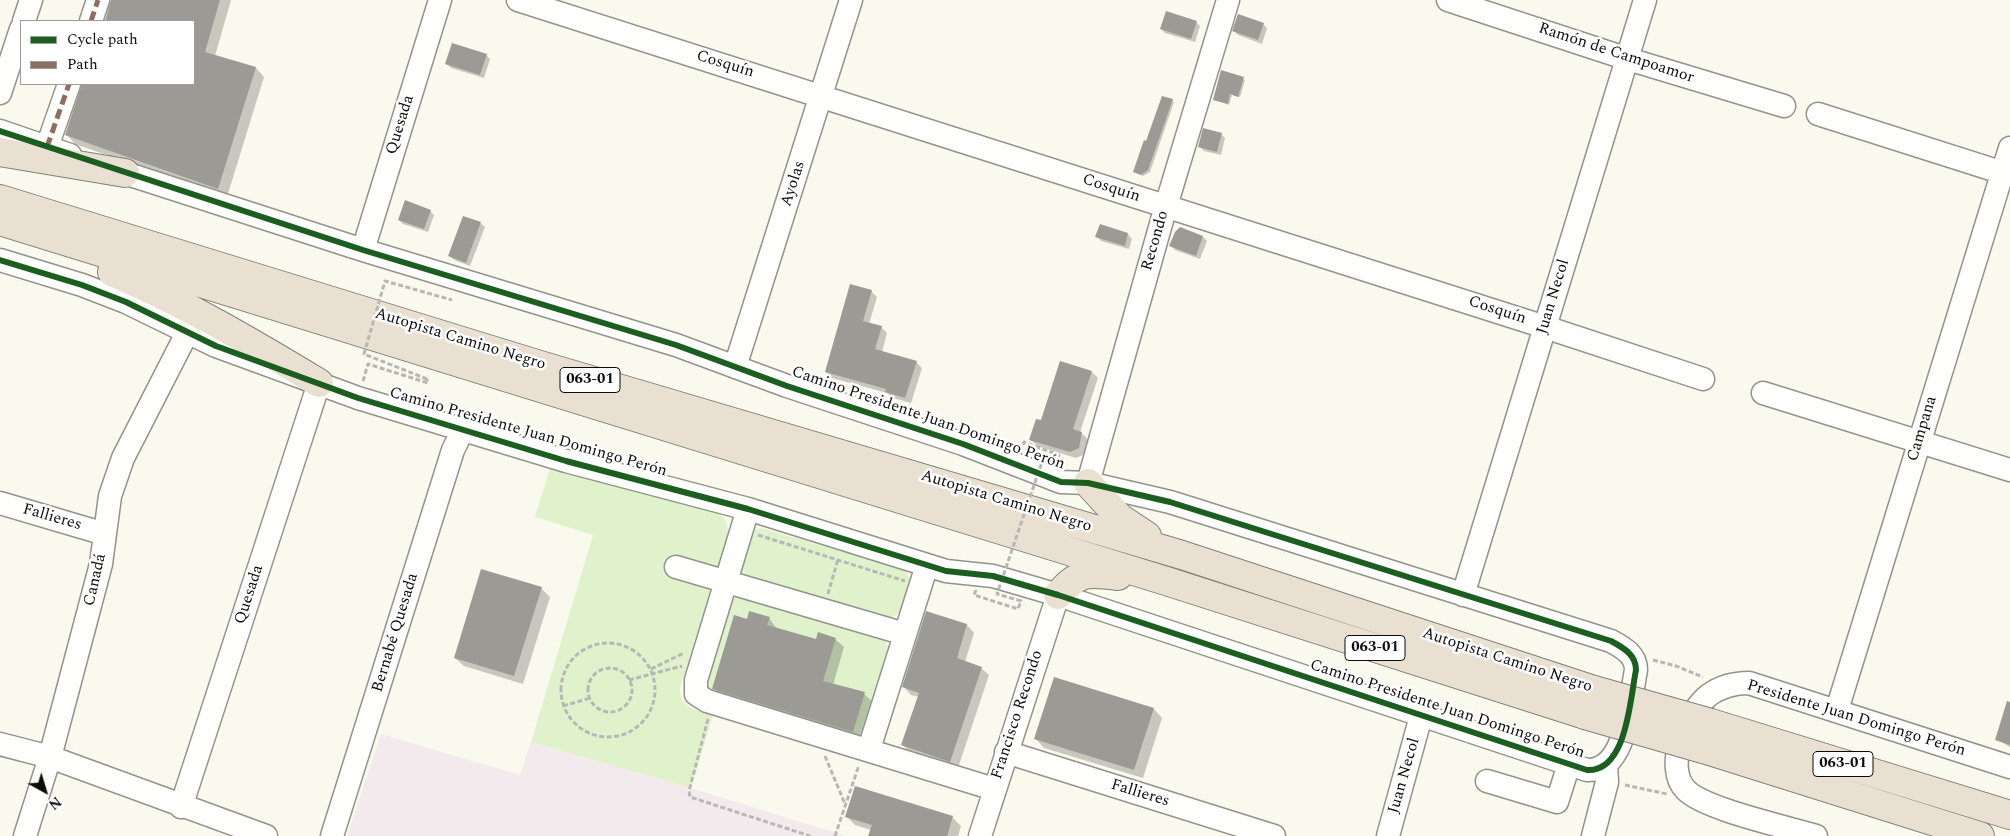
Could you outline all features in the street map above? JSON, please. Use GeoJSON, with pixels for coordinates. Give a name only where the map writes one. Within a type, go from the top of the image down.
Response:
{"type":"FeatureCollection","features":[{"type":"Feature","properties":{"kind":"highway"},"geometry":{"type":"LineString","coordinates":[[0,152],[125,173]]}},
{"type":"Feature","properties":{"kind":"highway","name":"Autopista Camino Negro"},"geometry":{"type":"LineString","coordinates":[[0,199],[540,365],[1182,555],[1594,690],[1900,812],[1980,836]]}},
{"type":"Feature","properties":{"kind":"highway","name":"Autopista Camino Negro"},"geometry":{"type":"LineString","coordinates":[[0,221],[1166,581],[1585,715],[1707,736],[1975,804],[2010,815]]}},
{"type":"Feature","properties":{"kind":"highway"},"geometry":{"type":"LineString","coordinates":[[0,225],[160,292],[220,324],[319,383]]}},
{"type":"Feature","properties":{"kind":"highway"},"geometry":{"type":"LineString","coordinates":[[1088,483],[1120,518],[1182,555]]}},
{"type":"Feature","properties":{"kind":"highway"},"geometry":{"type":"LineString","coordinates":[[1058,595],[1071,580],[1093,573],[1166,581]]}},
{"type":"Feature","properties":{"kind":"highway"},"geometry":{"type":"LineString","coordinates":[[1975,804],[2010,811]]}},
{"type":"Feature","properties":{"kind":"highway"},"geometry":{"type":"LineString","coordinates":[[1900,812],[1955,836]]}},
{"type":"Feature","properties":{"kind":"street"},"geometry":{"type":"LineString","coordinates":[[24,20],[31,0]]}},
{"type":"Feature","properties":{"kind":"street"},"geometry":{"type":"LineString","coordinates":[[91,20],[98,0]]}},
{"type":"Feature","properties":{"kind":"street","name":"Quesada"},"geometry":{"type":"LineString","coordinates":[[363,250],[440,0]]}},
{"type":"Feature","properties":{"kind":"street","name":"Cosquín"},"geometry":{"type":"LineString","coordinates":[[518,0],[1545,327],[1702,379]]}},
{"type":"Feature","properties":{"kind":"street","name":"Ayolas"},"geometry":{"type":"LineString","coordinates":[[735,368],[851,0]]}},
{"type":"Feature","properties":{"kind":"street","name":"Recondo"},"geometry":{"type":"LineString","coordinates":[[1088,483],[1166,206],[1228,0]]}},
{"type":"Feature","properties":{"kind":"street","name":"Ramón de Campoamor"},"geometry":{"type":"LineString","coordinates":[[1448,0],[1628,59],[1784,106]]}},
{"type":"Feature","properties":{"kind":"street","name":"Juan Necol"},"geometry":{"type":"LineString","coordinates":[[1463,594],[1645,0]]}},
{"type":"Feature","properties":{"kind":"street"},"geometry":{"type":"LineString","coordinates":[[0,93],[20,31]]}},
{"type":"Feature","properties":{"kind":"street"},"geometry":{"type":"LineString","coordinates":[[47,147],[69,85]]}},
{"type":"Feature","properties":{"kind":"street"},"geometry":{"type":"LineString","coordinates":[[1818,114],[2006,174]]}},
{"type":"Feature","properties":{"kind":"street","name":"Camino Presidente Juan Domingo Perón"},"geometry":{"type":"LineString","coordinates":[[0,131],[363,250],[676,345],[735,368],[963,444],[1061,482],[1088,483],[1170,502],[1611,641],[1630,654],[1636,662],[1621,745],[1606,774],[1569,764],[1421,716],[1058,595],[993,576],[946,571],[923,575],[840,549],[748,509],[566,461],[358,398],[248,359],[187,333],[108,295],[0,260]]}},
{"type":"Feature","properties":{"kind":"street","name":"Campana"},"geometry":{"type":"LineString","coordinates":[[1836,710],[2006,174],[2010,148]]}},
{"type":"Feature","properties":{"kind":"street","name":"Canadá"},"geometry":{"type":"LineString","coordinates":[[25,836],[50,757],[101,564],[110,496],[123,458],[187,333]]}},
{"type":"Feature","properties":{"kind":"street","name":"Quesada"},"geometry":{"type":"LineString","coordinates":[[181,807],[319,383]]}},
{"type":"Feature","properties":{"kind":"street"},"geometry":{"type":"LineString","coordinates":[[1763,393],[2010,470]]}},
{"type":"Feature","properties":{"kind":"street","name":"Bernabé Quesada"},"geometry":{"type":"LineString","coordinates":[[332,836],[453,450],[463,430]]}},
{"type":"Feature","properties":{"kind":"street","name":"Fallieres"},"geometry":{"type":"LineString","coordinates":[[0,503],[105,534]]}},
{"type":"Feature","properties":{"kind":"street"},"geometry":{"type":"LineString","coordinates":[[748,509],[694,688],[701,698],[994,789]]}},
{"type":"Feature","properties":{"kind":"street"},"geometry":{"type":"LineString","coordinates":[[676,567],[905,634]]}},
{"type":"Feature","properties":{"kind":"street"},"geometry":{"type":"LineString","coordinates":[[867,749],[923,575]]}},
{"type":"Feature","properties":{"kind":"street","name":"Francisco Recondo"},"geometry":{"type":"LineString","coordinates":[[980,836],[1058,595]]}},
{"type":"Feature","properties":{"kind":"street","name":"Presidente Juan Domingo Perón"},"geometry":{"type":"LineString","coordinates":[[1685,789],[1678,778],[1676,764],[1687,724],[1699,704],[1710,694],[1736,683],[1748,683],[2010,767]]}},
{"type":"Feature","properties":{"kind":"street","name":"Juan Necol"},"geometry":{"type":"LineString","coordinates":[[1388,836],[1421,716]]}},
{"type":"Feature","properties":{"kind":"street"},"geometry":{"type":"LineString","coordinates":[[0,744],[50,757],[181,807],[266,836]]}},
{"type":"Feature","properties":{"kind":"street","name":"Fallieres"},"geometry":{"type":"LineString","coordinates":[[1006,752],[1274,836]]}},
{"type":"Feature","properties":{"kind":"street"},"geometry":{"type":"LineString","coordinates":[[1487,781],[1557,802],[1569,764]]}},
{"type":"Feature","properties":{"kind":"street"},"geometry":{"type":"LineString","coordinates":[[1593,836],[1606,774]]}},
{"type":"Feature","properties":{"kind":"street"},"geometry":{"type":"LineString","coordinates":[[1685,789],[1708,804],[1802,834]]}},
{"type":"Feature","properties":{"kind":"path"},"geometry":{"type":"LineString","coordinates":[[358,398],[368,364],[428,383],[427,378],[364,354],[384,281],[452,300]]}},
{"type":"Feature","properties":{"kind":"path"},"geometry":{"type":"LineString","coordinates":[[976,590],[974,595],[1018,609],[1020,601],[997,594],[1044,456],[1057,460],[1059,455],[1024,442],[1023,448]]}},
{"type":"Feature","properties":{"kind":"path"},"geometry":{"type":"LineString","coordinates":[[742,530],[840,549],[923,575]]}},
{"type":"Feature","properties":{"kind":"path"},"geometry":{"type":"LineString","coordinates":[[823,610],[840,549]]}},
{"type":"Feature","properties":{"kind":"path"},"geometry":{"type":"LineString","coordinates":[[601,643],[616,643],[636,652],[651,669],[652,674],[655,684],[655,699],[650,713],[641,725],[627,734],[611,738],[595,736],[580,729],[569,718],[563,706],[561,687],[564,671],[574,658],[587,648],[601,643]]}},
{"type":"Feature","properties":{"kind":"path"},"geometry":{"type":"LineString","coordinates":[[651,669],[705,651]]}},
{"type":"Feature","properties":{"kind":"path"},"geometry":{"type":"LineString","coordinates":[[629,680],[652,674],[705,651]]}},
{"type":"Feature","properties":{"kind":"path"},"geometry":{"type":"LineString","coordinates":[[1630,654],[1676,666],[1723,688]]}},
{"type":"Feature","properties":{"kind":"path"},"geometry":{"type":"LineString","coordinates":[[613,668],[620,670],[629,680],[631,694],[618,710],[603,710],[596,707],[590,698],[588,688],[590,680],[599,670],[613,668]]}},
{"type":"Feature","properties":{"kind":"path"},"geometry":{"type":"LineString","coordinates":[[563,706],[590,698]]}},
{"type":"Feature","properties":{"kind":"path"},"geometry":{"type":"LineString","coordinates":[[712,702],[689,791],[690,797],[810,836]]}},
{"type":"Feature","properties":{"kind":"path"},"geometry":{"type":"LineString","coordinates":[[834,836],[867,749]]}},
{"type":"Feature","properties":{"kind":"path"},"geometry":{"type":"LineString","coordinates":[[824,753],[846,804]]}},
{"type":"Feature","properties":{"kind":"path"},"geometry":{"type":"LineString","coordinates":[[1606,774],[1666,794],[1685,789]]}},
{"type":"Feature","properties":{"kind":"shaded area"},"geometry":{"type":"Polygon","coordinates":[[[381,734],[520,775],[531,742],[691,788],[846,836],[347,836],[381,734]]]}},
{"type":"Feature","properties":{"kind":"green space"},"geometry":{"type":"Polygon","coordinates":[[[550,468],[714,511],[721,515],[726,523],[728,534],[680,687],[682,700],[686,704],[713,715],[691,788],[531,742],[593,535],[535,517],[550,468]]]}},
{"type":"Feature","properties":{"kind":"green space"},"geometry":{"type":"Polygon","coordinates":[[[761,528],[903,569],[910,578],[901,612],[889,619],[746,577],[738,568],[750,530],[761,528]]]}},
{"type":"Feature","properties":{"kind":"green space"},"geometry":{"type":"Polygon","coordinates":[[[737,597],[885,641],[888,647],[861,731],[854,736],[706,692],[701,685],[728,601],[737,597]]]}},
{"type":"Feature","properties":{"kind":"building"},"geometry":{"type":"Polygon","coordinates":[[[111,0],[220,0],[205,52],[256,67],[218,189],[65,135],[82,85],[195,85],[195,20],[105,20],[111,0]]]}},
{"type":"Feature","properties":{"kind":"building"},"geometry":{"type":"Polygon","coordinates":[[[1166,11],[1197,21],[1191,39],[1160,29],[1166,11]]]}},
{"type":"Feature","properties":{"kind":"building"},"geometry":{"type":"Polygon","coordinates":[[[1238,14],[1264,23],[1258,40],[1232,31],[1238,14]]]}},
{"type":"Feature","properties":{"kind":"building"},"geometry":{"type":"Polygon","coordinates":[[[452,43],[487,54],[480,75],[445,64],[452,43]]]}},
{"type":"Feature","properties":{"kind":"building"},"geometry":{"type":"Polygon","coordinates":[[[1221,70],[1244,77],[1238,97],[1230,94],[1228,104],[1213,100],[1221,70]]]}},
{"type":"Feature","properties":{"kind":"building"},"geometry":{"type":"Polygon","coordinates":[[[1162,96],[1173,99],[1148,170],[1141,175],[1133,172],[1162,96]]]}},
{"type":"Feature","properties":{"kind":"building"},"geometry":{"type":"Polygon","coordinates":[[[1203,128],[1222,133],[1217,152],[1198,147],[1203,128]]]}},
{"type":"Feature","properties":{"kind":"building"},"geometry":{"type":"Polygon","coordinates":[[[405,200],[431,210],[424,229],[398,220],[405,200]]]}},
{"type":"Feature","properties":{"kind":"building"},"geometry":{"type":"Polygon","coordinates":[[[463,216],[481,222],[466,263],[448,256],[463,216]]]}},
{"type":"Feature","properties":{"kind":"building"},"geometry":{"type":"Polygon","coordinates":[[[1100,224],[1128,233],[1125,246],[1095,237],[1100,224]]]}},
{"type":"Feature","properties":{"kind":"building"},"geometry":{"type":"Polygon","coordinates":[[[1180,227],[1203,236],[1196,256],[1169,246],[1175,232],[1180,227]]]}},
{"type":"Feature","properties":{"kind":"building"},"geometry":{"type":"Polygon","coordinates":[[[850,284],[872,290],[863,321],[882,326],[875,349],[917,361],[905,398],[885,392],[886,389],[825,372],[850,284]]]}},
{"type":"Feature","properties":{"kind":"building"},"geometry":{"type":"Polygon","coordinates":[[[1060,361],[1092,371],[1073,429],[1082,432],[1079,448],[1070,452],[1029,440],[1036,419],[1041,420],[1060,361]]]}},
{"type":"Feature","properties":{"kind":"building"},"geometry":{"type":"Polygon","coordinates":[[[481,569],[542,587],[514,676],[454,658],[481,569]]]}},
{"type":"Feature","properties":{"kind":"building"},"geometry":{"type":"Polygon","coordinates":[[[749,611],[770,617],[767,625],[816,639],[818,632],[836,638],[823,681],[865,692],[853,732],[712,689],[734,615],[747,619],[749,611]]]}},
{"type":"Feature","properties":{"kind":"building"},"geometry":{"type":"Polygon","coordinates":[[[926,611],[967,624],[957,658],[982,667],[950,762],[901,745],[919,693],[902,687],[926,611]]]}},
{"type":"Feature","properties":{"kind":"building"},"geometry":{"type":"Polygon","coordinates":[[[1054,677],[1154,708],[1134,770],[1034,739],[1054,677]]]}},
{"type":"Feature","properties":{"kind":"building"},"geometry":{"type":"Polygon","coordinates":[[[2007,701],[2010,702],[2010,745],[1995,740],[2007,701]]]}},
{"type":"Feature","properties":{"kind":"building"},"geometry":{"type":"Polygon","coordinates":[[[855,786],[953,816],[947,836],[868,836],[872,825],[845,817],[855,786]]]}},
{"type":"Feature","properties":{"kind":"marked path"},"geometry":{"type":"LineString","coordinates":[[91,20],[98,0]]}},
{"type":"Feature","properties":{"kind":"marked path"},"geometry":{"type":"LineString","coordinates":[[47,147],[69,85]]}},
{"type":"Feature","properties":{"kind":"cycle path"},"geometry":{"type":"LineString","coordinates":[[0,131],[363,250],[676,345],[787,386],[963,444],[1061,482],[1088,483],[1170,502],[1611,641],[1632,656],[1636,670],[1624,732],[1611,759],[1600,767],[1587,770],[1058,595],[993,576],[946,571],[748,509],[566,461],[358,398],[216,346],[126,302],[82,285],[0,260]]}}]}
